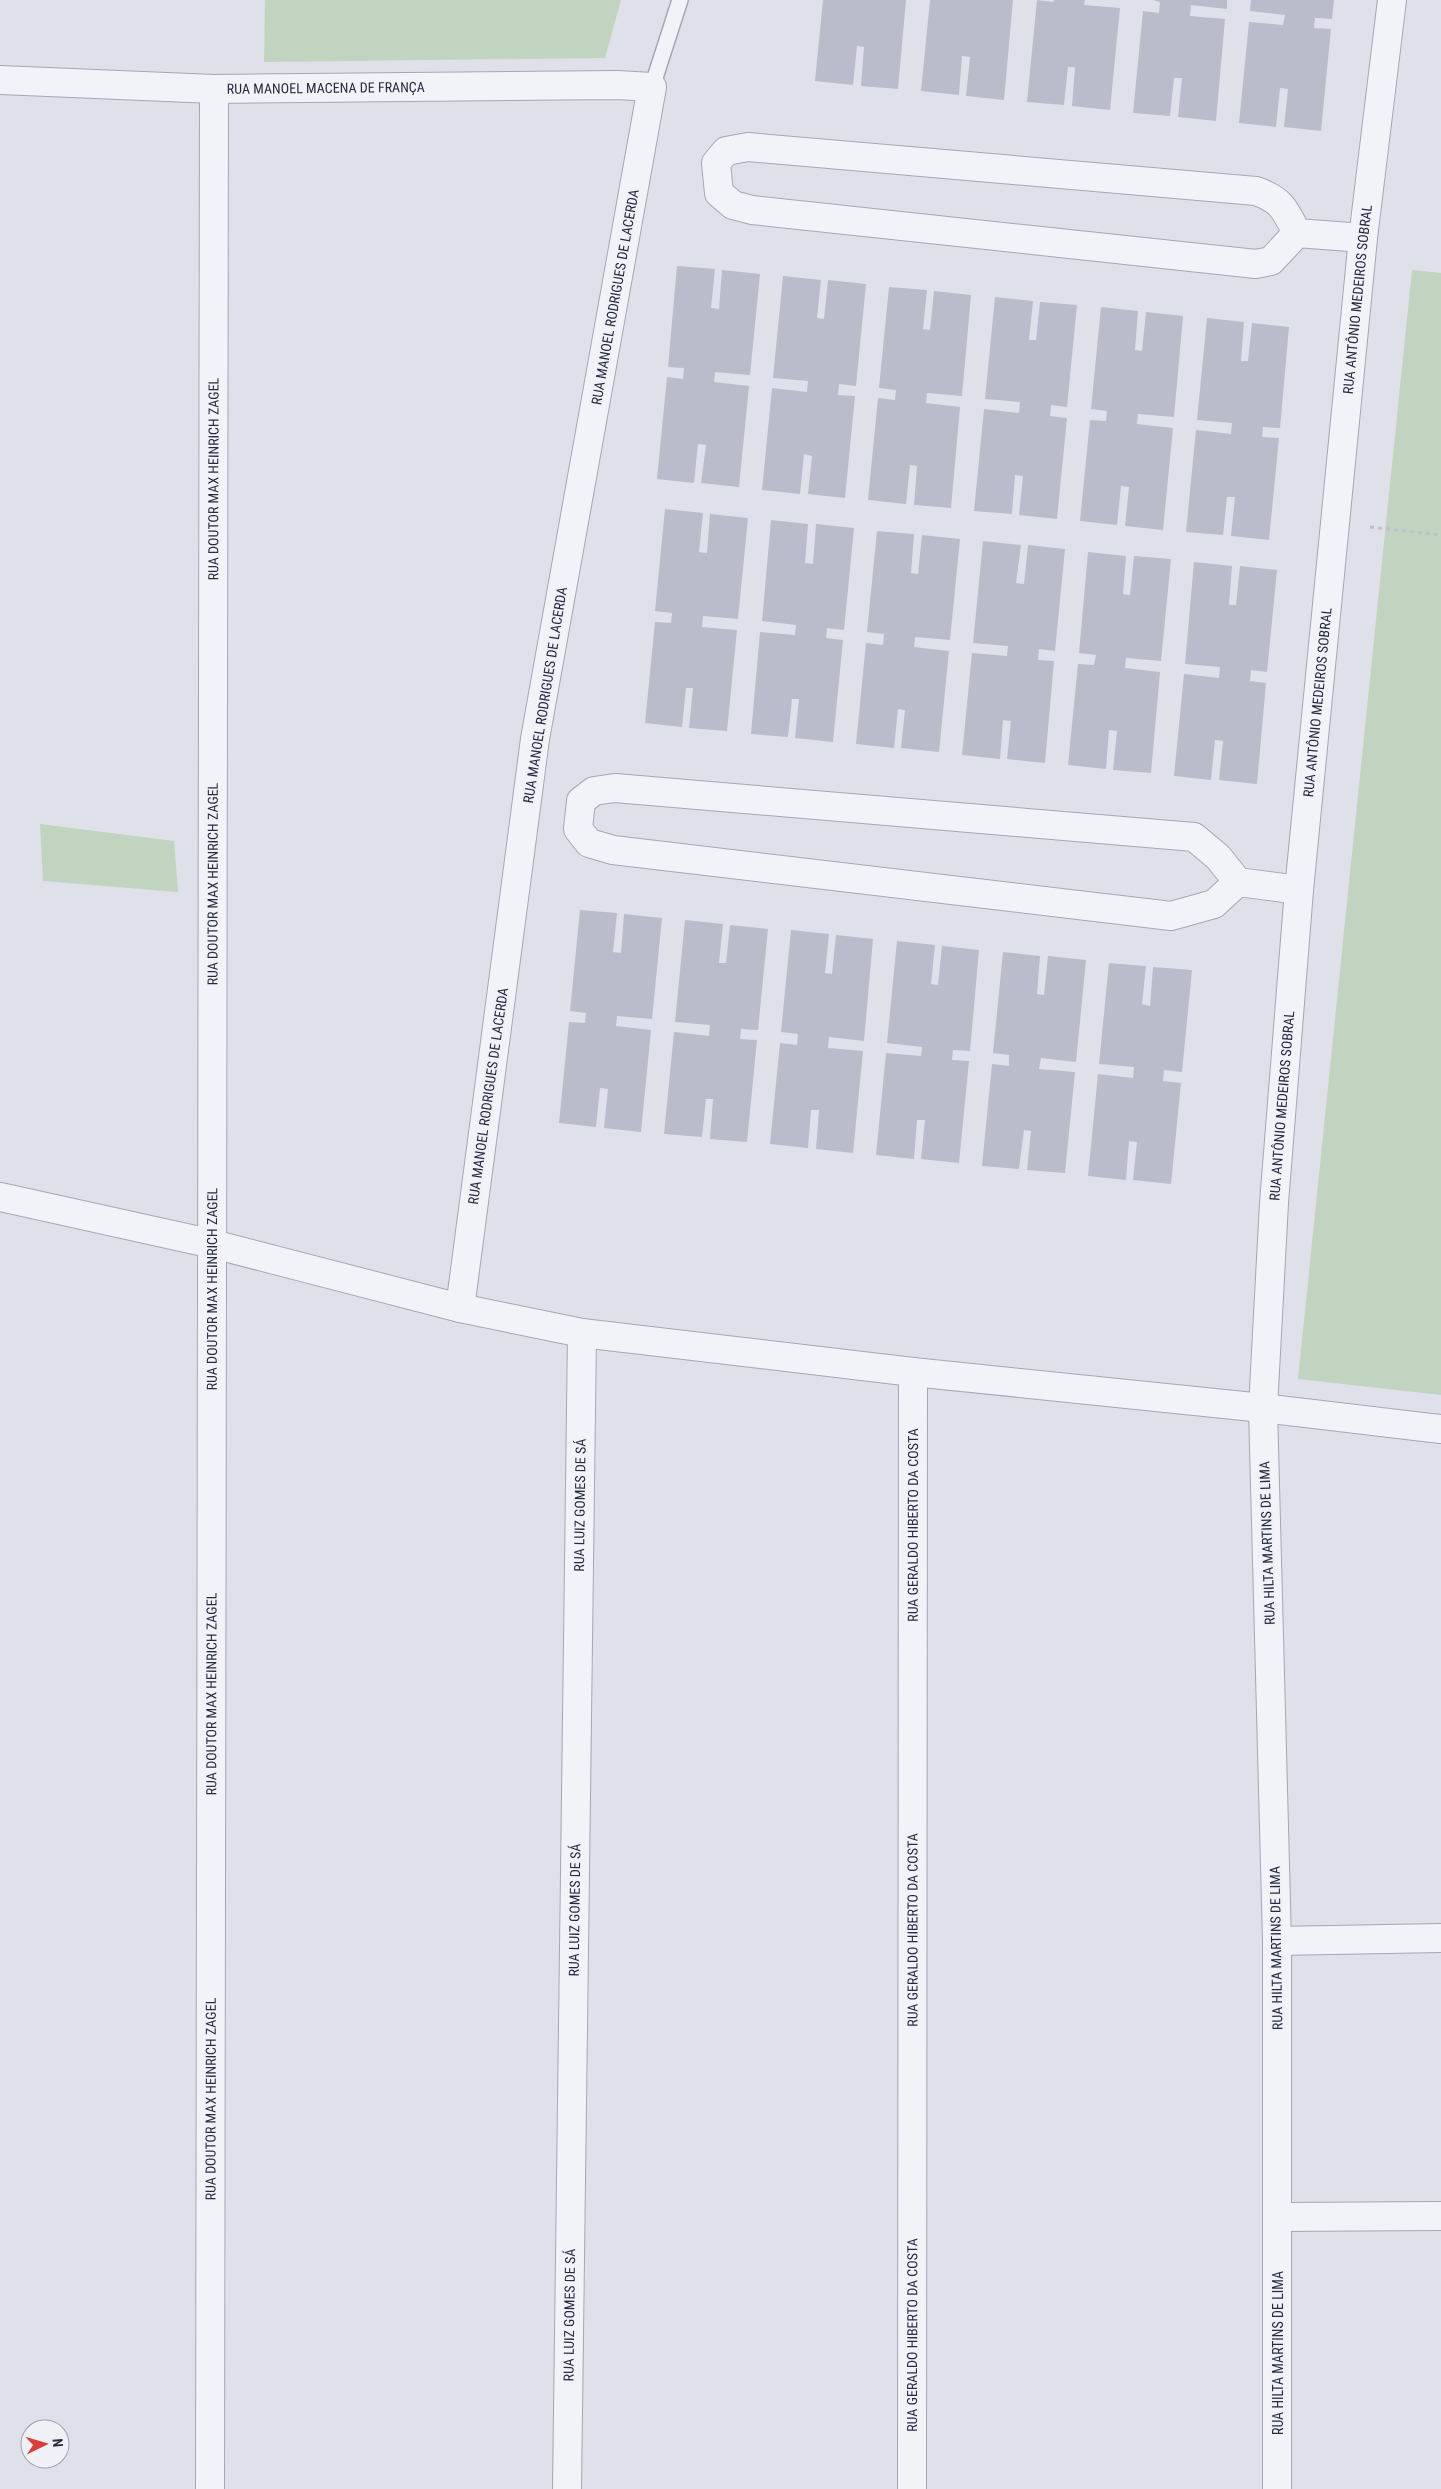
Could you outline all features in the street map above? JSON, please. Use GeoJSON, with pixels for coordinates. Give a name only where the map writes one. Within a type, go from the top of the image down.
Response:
{"type":"FeatureCollection","features":[{"type":"Feature","properties":{"kind":"street","name":"RUA ANTÔNIO MEDEIROS SOBRAL"},"geometry":{"type":"LineString","coordinates":[[1263,1408],[1274,1203],[1298,890],[1363,238],[1392,0]]}},
{"type":"Feature","properties":{"kind":"street","name":"RUA MANOEL MACENA DE FRANÇA"},"geometry":{"type":"LineString","coordinates":[[0,80],[214,89],[617,85],[652,87]]}},
{"type":"Feature","properties":{"kind":"street","name":"RUA MANOEL RODRIGUES DE LACERDA"},"geometry":{"type":"LineString","coordinates":[[460,1308],[535,739],[652,87]]}},
{"type":"Feature","properties":{"kind":"street","name":"RUA DOUTOR MAX HEINRICH ZAGEL"},"geometry":{"type":"LineString","coordinates":[[210,2489],[214,89]]}},
{"type":"Feature","properties":{"kind":"street"},"geometry":{"type":"LineString","coordinates":[[1297,234],[1281,203],[1271,196],[1256,191],[748,148],[726,151],[716,163],[719,193],[733,205],[752,210],[1256,264],[1271,260],[1297,234],[1363,238]]}},
{"type":"Feature","properties":{"kind":"street"},"geometry":{"type":"LineString","coordinates":[[1238,882],[1214,904],[1170,916],[613,850],[590,843],[578,829],[580,801],[594,791],[614,788],[1194,837],[1218,857],[1238,882],[1298,890]]}},
{"type":"Feature","properties":{"kind":"street"},"geometry":{"type":"LineString","coordinates":[[0,1197],[213,1244],[460,1308],[582,1333],[913,1372],[1263,1408],[1441,1429]]}},
{"type":"Feature","properties":{"kind":"street","name":"RUA LUIZ GOMES DE SÁ"},"geometry":{"type":"LineString","coordinates":[[567,2489],[582,1333]]}},
{"type":"Feature","properties":{"kind":"street","name":"RUA GERALDO HIBERTO DA COSTA"},"geometry":{"type":"LineString","coordinates":[[912,2489],[913,1372]]}},
{"type":"Feature","properties":{"kind":"street","name":"RUA HILTA MARTINS DE LIMA"},"geometry":{"type":"LineString","coordinates":[[1263,1408],[1277,1941],[1277,2489]]}},
{"type":"Feature","properties":{"kind":"street"},"geometry":{"type":"LineString","coordinates":[[1277,1941],[1441,1938]]}},
{"type":"Feature","properties":{"kind":"street"},"geometry":{"type":"LineString","coordinates":[[1278,2217],[1441,2216]]}},
{"type":"Feature","properties":{"kind":"lane"},"geometry":{"type":"LineString","coordinates":[[652,87],[680,0]]}},
{"type":"Feature","properties":{"kind":"path"},"geometry":{"type":"LineString","coordinates":[[1335,524],[1441,535]]}},
{"type":"Feature","properties":{"kind":"green space"},"geometry":{"type":"Polygon","coordinates":[[[265,0],[621,0],[605,58],[264,62],[265,0]]]}},
{"type":"Feature","properties":{"kind":"green space"},"geometry":{"type":"Polygon","coordinates":[[[1412,270],[1441,273],[1441,1395],[1298,1379],[1412,270]]]}},
{"type":"Feature","properties":{"kind":"green space"},"geometry":{"type":"Polygon","coordinates":[[[40,824],[174,841],[178,892],[43,881],[40,824]]]}},
{"type":"Feature","properties":{"kind":"building"},"geometry":{"type":"Polygon","coordinates":[[[823,0],[906,0],[898,89],[861,86],[864,47],[857,46],[853,85],[815,81],[823,0]]]}},
{"type":"Feature","properties":{"kind":"building"},"geometry":{"type":"Polygon","coordinates":[[[930,0],[1013,0],[1004,100],[966,96],[970,57],[962,56],[959,95],[921,91],[930,0]]]}},
{"type":"Feature","properties":{"kind":"building"},"geometry":{"type":"Polygon","coordinates":[[[1037,0],[1053,2],[1054,0],[1085,0],[1084,5],[1120,8],[1110,110],[1072,106],[1075,67],[1068,67],[1064,105],[1027,102],[1037,0]]]}},
{"type":"Feature","properties":{"kind":"building"},"geometry":{"type":"Polygon","coordinates":[[[1153,0],[1227,0],[1227,9],[1191,5],[1190,16],[1225,19],[1216,121],[1178,117],[1182,78],[1174,78],[1170,116],[1133,113],[1143,11],[1159,13],[1160,2],[1153,0]]]}},
{"type":"Feature","properties":{"kind":"building"},"geometry":{"type":"Polygon","coordinates":[[[1251,0],[1334,0],[1332,19],[1315,18],[1314,28],[1331,29],[1321,131],[1284,127],[1288,89],[1280,88],[1276,127],[1239,123],[1249,22],[1283,25],[1285,15],[1250,11],[1251,0]]]}},
{"type":"Feature","properties":{"kind":"building"},"geometry":{"type":"Polygon","coordinates":[[[677,266],[715,269],[711,308],[719,309],[722,270],[760,274],[750,375],[715,372],[714,382],[749,386],[739,487],[701,483],[706,445],[698,444],[694,483],[657,479],[667,377],[683,379],[684,368],[668,367],[677,266]]]}},
{"type":"Feature","properties":{"kind":"building"},"geometry":{"type":"Polygon","coordinates":[[[783,276],[821,280],[817,318],[824,319],[828,280],[866,284],[856,386],[839,384],[838,395],[855,396],[845,498],[808,494],[812,456],[804,454],[800,494],[762,490],[772,388],[807,392],[808,381],[773,378],[783,276]]]}},
{"type":"Feature","properties":{"kind":"building"},"geometry":{"type":"Polygon","coordinates":[[[889,287],[927,290],[923,329],[930,330],[934,291],[971,295],[962,396],[927,393],[926,403],[960,407],[951,508],[914,505],[917,466],[910,465],[906,504],[868,500],[878,398],[895,400],[896,390],[879,388],[889,287]]]}},
{"type":"Feature","properties":{"kind":"building"},"geometry":{"type":"Polygon","coordinates":[[[995,297],[1033,301],[1029,340],[1036,340],[1040,302],[1077,305],[1067,407],[1051,405],[1050,416],[1067,418],[1057,519],[1019,515],[1023,476],[1015,475],[1012,514],[974,511],[984,409],[1019,413],[1020,402],[985,399],[995,297]]]}},
{"type":"Feature","properties":{"kind":"building"},"geometry":{"type":"Polygon","coordinates":[[[1101,307],[1138,311],[1135,350],[1142,351],[1146,312],[1183,316],[1174,417],[1138,414],[1137,424],[1173,428],[1163,530],[1125,526],[1129,487],[1121,486],[1117,525],[1080,521],[1090,420],[1106,421],[1107,411],[1091,409],[1101,307]]]}},
{"type":"Feature","properties":{"kind":"building"},"geometry":{"type":"Polygon","coordinates":[[[1207,318],[1244,322],[1241,361],[1248,361],[1252,323],[1289,327],[1280,428],[1263,427],[1262,437],[1279,438],[1269,540],[1231,536],[1235,497],[1227,497],[1223,535],[1186,532],[1196,430],[1231,434],[1232,423],[1197,420],[1207,318]]]}},
{"type":"Feature","properties":{"kind":"building"},"geometry":{"type":"Polygon","coordinates":[[[665,509],[703,513],[699,552],[707,553],[710,514],[748,518],[738,619],[703,616],[702,627],[737,630],[727,731],[689,728],[693,688],[686,688],[682,727],[645,723],[655,622],[671,623],[672,613],[655,611],[665,509]]]}},
{"type":"Feature","properties":{"kind":"building"},"geometry":{"type":"Polygon","coordinates":[[[771,520],[808,524],[805,563],[813,564],[816,524],[854,528],[844,630],[827,628],[826,638],[843,640],[833,742],[795,738],[799,699],[792,699],[788,737],[751,734],[760,632],[795,635],[796,625],[762,621],[771,520]]]}},
{"type":"Feature","properties":{"kind":"building"},"geometry":{"type":"Polygon","coordinates":[[[877,531],[914,534],[911,573],[918,574],[922,535],[960,539],[950,640],[915,637],[914,647],[949,651],[939,752],[901,748],[905,710],[898,709],[894,748],[856,744],[866,643],[883,645],[884,634],[867,632],[877,531]]]}},
{"type":"Feature","properties":{"kind":"building"},"geometry":{"type":"Polygon","coordinates":[[[983,541],[1021,545],[1016,583],[1024,584],[1028,545],[1065,549],[1055,651],[1039,649],[1038,660],[1054,661],[1045,763],[1007,759],[1011,721],[1003,720],[1000,759],[962,755],[972,653],[1007,656],[1008,646],[973,643],[983,541]]]}},
{"type":"Feature","properties":{"kind":"building"},"geometry":{"type":"Polygon","coordinates":[[[1088,552],[1126,556],[1123,594],[1130,595],[1134,556],[1171,559],[1161,661],[1126,658],[1125,668],[1160,672],[1151,773],[1113,770],[1117,731],[1109,730],[1106,769],[1068,765],[1078,664],[1094,665],[1096,655],[1079,653],[1088,552]]]}},
{"type":"Feature","properties":{"kind":"building"},"geometry":{"type":"Polygon","coordinates":[[[1194,562],[1232,566],[1229,605],[1236,605],[1240,566],[1277,570],[1267,672],[1251,670],[1250,681],[1266,683],[1257,784],[1219,780],[1223,741],[1215,740],[1211,780],[1174,776],[1184,674],[1219,678],[1220,667],[1185,664],[1194,562]]]}},
{"type":"Feature","properties":{"kind":"building"},"geometry":{"type":"Polygon","coordinates":[[[580,910],[617,913],[613,952],[621,953],[624,914],[662,918],[652,1019],[617,1016],[616,1026],[651,1030],[641,1132],[604,1128],[608,1089],[600,1088],[596,1127],[559,1123],[569,1022],[585,1023],[586,1013],[570,1011],[580,910]]]}},
{"type":"Feature","properties":{"kind":"building"},"geometry":{"type":"Polygon","coordinates":[[[685,920],[723,924],[719,963],[726,963],[730,925],[768,929],[758,1030],[741,1029],[740,1039],[757,1040],[747,1142],[710,1139],[713,1099],[706,1099],[702,1137],[664,1134],[674,1032],[709,1036],[710,1025],[675,1022],[685,920]]]}},
{"type":"Feature","properties":{"kind":"building"},"geometry":{"type":"Polygon","coordinates":[[[791,930],[829,934],[825,973],[832,974],[836,935],[873,939],[864,1041],[829,1037],[828,1048],[863,1051],[853,1153],[816,1149],[819,1110],[811,1110],[808,1148],[770,1144],[780,1043],[797,1045],[798,1034],[781,1032],[791,930]]]}},
{"type":"Feature","properties":{"kind":"building"},"geometry":{"type":"Polygon","coordinates":[[[897,941],[935,945],[931,984],[938,985],[942,946],[979,950],[970,1051],[953,1050],[952,1060],[969,1061],[959,1163],[921,1159],[925,1120],[917,1120],[914,1159],[876,1155],[886,1053],[921,1056],[922,1047],[887,1043],[897,941]]]}},
{"type":"Feature","properties":{"kind":"building"},"geometry":{"type":"Polygon","coordinates":[[[1003,952],[1040,956],[1037,994],[1044,995],[1048,956],[1086,960],[1076,1062],[1041,1058],[1039,1069],[1075,1072],[1065,1173],[1027,1170],[1031,1131],[1024,1130],[1019,1169],[982,1166],[992,1064],[1009,1066],[1009,1055],[993,1053],[1003,952]]]}},
{"type":"Feature","properties":{"kind":"building"},"geometry":{"type":"Polygon","coordinates":[[[1109,963],[1146,966],[1142,1004],[1150,1006],[1153,967],[1192,970],[1182,1072],[1164,1070],[1163,1081],[1181,1083],[1171,1184],[1133,1180],[1137,1142],[1129,1141],[1126,1180],[1088,1176],[1098,1074],[1133,1078],[1134,1067],[1099,1064],[1109,963]]]}}]}
